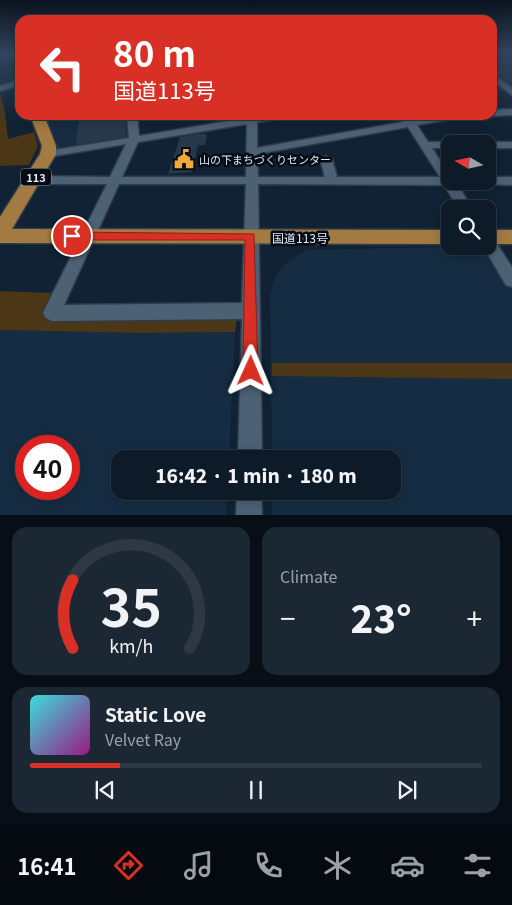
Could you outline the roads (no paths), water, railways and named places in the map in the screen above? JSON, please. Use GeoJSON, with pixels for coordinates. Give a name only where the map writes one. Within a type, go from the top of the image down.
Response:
{"type":"FeatureCollection","features":[{"type":"Feature","properties":{"kind":"highway","name":"113"},"geometry":{"type":"LineString","coordinates":[[39,120],[49,146],[48,154]]}},
{"type":"Feature","properties":{"kind":"highway","name":"国道113号"},"geometry":{"type":"LineString","coordinates":[[0,234],[48,154]]}},
{"type":"Feature","properties":{"kind":"highway","name":"国道113号"},"geometry":{"type":"LineString","coordinates":[[0,234],[441,237]]}},
{"type":"Feature","properties":{"kind":"highway"},"geometry":{"type":"LineString","coordinates":[[496,237],[512,237]]}},
{"type":"Feature","properties":{"kind":"street"},"geometry":{"type":"LineString","coordinates":[[497,80],[512,92]]}},
{"type":"Feature","properties":{"kind":"street"},"geometry":{"type":"LineString","coordinates":[[497,84],[502,83]]}},
{"type":"Feature","properties":{"kind":"street"},"geometry":{"type":"LineString","coordinates":[[0,89],[15,84]]}},
{"type":"Feature","properties":{"kind":"street"},"geometry":{"type":"LineString","coordinates":[[497,113],[512,112]]}},
{"type":"Feature","properties":{"kind":"street"},"geometry":{"type":"LineString","coordinates":[[497,114],[512,123]]}},
{"type":"Feature","properties":{"kind":"street"},"geometry":{"type":"LineString","coordinates":[[132,120],[134,139],[52,313],[252,311]]}},
{"type":"Feature","properties":{"kind":"street"},"geometry":{"type":"LineString","coordinates":[[48,154],[236,120]]}},
{"type":"Feature","properties":{"kind":"street"},"geometry":{"type":"LineString","coordinates":[[250,450],[252,311],[250,180],[252,120]]}},
{"type":"Feature","properties":{"kind":"street"},"geometry":{"type":"LineString","coordinates":[[407,120],[411,123],[441,169]]}},
{"type":"Feature","properties":{"kind":"street"},"geometry":{"type":"LineString","coordinates":[[252,152],[428,120]]}},
{"type":"Feature","properties":{"kind":"street"},"geometry":{"type":"LineString","coordinates":[[425,145],[441,145]]}},
{"type":"Feature","properties":{"kind":"street"},"geometry":{"type":"LineString","coordinates":[[496,145],[512,145]]}},
{"type":"Feature","properties":{"kind":"street"},"geometry":{"type":"LineString","coordinates":[[326,159],[332,181]]}},
{"type":"Feature","properties":{"kind":"street"},"geometry":{"type":"LineString","coordinates":[[34,180],[441,181]]}},
{"type":"Feature","properties":{"kind":"street"},"geometry":{"type":"LineString","coordinates":[[496,181],[512,181]]}},
{"type":"Feature","properties":{"kind":"street"},"geometry":{"type":"LineString","coordinates":[[496,255],[512,280]]}},
{"type":"Feature","properties":{"kind":"street"},"geometry":{"type":"LineString","coordinates":[[249,500],[249,515]]}},
{"type":"Feature","properties":{"kind":"place","name":"山の下まちづくりセンター"},"geometry":{"type":"Point","coordinates":[184,159]}}]}
